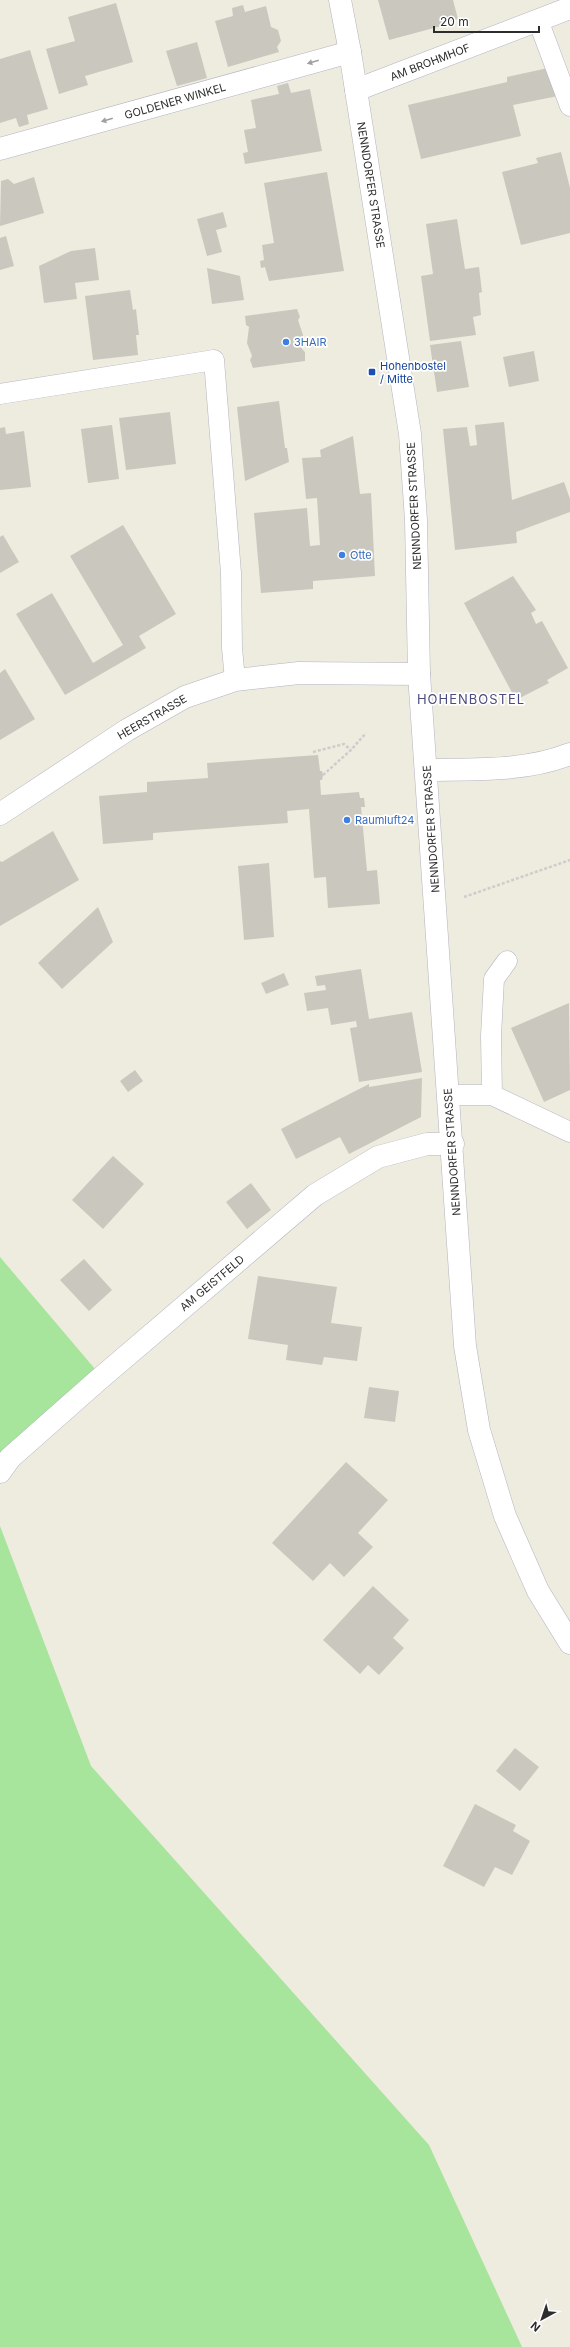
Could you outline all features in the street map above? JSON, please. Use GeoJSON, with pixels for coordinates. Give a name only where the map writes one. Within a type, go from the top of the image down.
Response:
{"type":"FeatureCollection","features":[{"type":"Feature","properties":{"kind":"street","name":"NENNDORFER STRASSE"},"geometry":{"type":"LineString","coordinates":[[340,0],[350,52],[410,434],[416,520],[419,674],[448,1094],[453,1144],[465,1346],[479,1430],[505,1516],[538,1591],[570,1642]]}},
{"type":"Feature","properties":{"kind":"street","name":"AM BROHMHOF"},"geometry":{"type":"LineString","coordinates":[[356,90],[570,8]]}},
{"type":"Feature","properties":{"kind":"street","name":"GOLDENER WINKEL"},"geometry":{"type":"LineString","coordinates":[[0,149],[350,52]]}},
{"type":"Feature","properties":{"kind":"street","name":"HEERSTRASSE"},"geometry":{"type":"LineString","coordinates":[[0,814],[127,730],[185,697],[235,680],[299,673],[419,674]]}},
{"type":"Feature","properties":{"kind":"street"},"geometry":{"type":"LineString","coordinates":[[426,770],[494,769],[559,758],[570,754]]}},
{"type":"Feature","properties":{"kind":"street","name":"AM GEISTFELD"},"geometry":{"type":"LineString","coordinates":[[0,1472],[10,1458],[96,1382],[315,1195],[378,1157],[427,1144],[453,1144]]}},
{"type":"Feature","properties":{"kind":"lane"},"geometry":{"type":"LineString","coordinates":[[538,20],[570,106]]}},
{"type":"Feature","properties":{"kind":"lane"},"geometry":{"type":"LineString","coordinates":[[0,394],[214,360],[231,573],[232,648],[235,680]]}},
{"type":"Feature","properties":{"kind":"lane"},"geometry":{"type":"LineString","coordinates":[[492,1095],[490,1036],[494,979],[507,961]]}},
{"type":"Feature","properties":{"kind":"lane"},"geometry":{"type":"LineString","coordinates":[[448,1094],[492,1095],[570,1132]]}},
{"type":"Feature","properties":{"kind":"path"},"geometry":{"type":"LineString","coordinates":[[323,775],[351,750],[366,733]]}},
{"type":"Feature","properties":{"kind":"path"},"geometry":{"type":"LineString","coordinates":[[313,752],[344,744],[351,750]]}},
{"type":"Feature","properties":{"kind":"path"},"geometry":{"type":"LineString","coordinates":[[461,897],[481,892],[570,860]]}},
{"type":"Feature","properties":{"kind":"green space"},"geometry":{"type":"Polygon","coordinates":[[[0,1257],[95,1369],[0,1459],[0,1257]]]}},
{"type":"Feature","properties":{"kind":"green space"},"geometry":{"type":"Polygon","coordinates":[[[0,1526],[91,1766],[429,2145],[522,2347],[0,2347],[0,1526]]]}},
{"type":"Feature","properties":{"kind":"building"},"geometry":{"type":"Polygon","coordinates":[[[378,0],[453,0],[458,19],[445,23],[445,25],[389,40],[378,0]]]}},
{"type":"Feature","properties":{"kind":"building"},"geometry":{"type":"Polygon","coordinates":[[[116,3],[133,62],[85,76],[88,85],[59,94],[46,49],[75,41],[68,17],[116,3]]]}},
{"type":"Feature","properties":{"kind":"building"},"geometry":{"type":"Polygon","coordinates":[[[243,5],[245,12],[266,6],[271,27],[278,30],[281,41],[277,47],[279,52],[228,67],[215,21],[233,16],[232,8],[243,5]]]}},
{"type":"Feature","properties":{"kind":"building"},"geometry":{"type":"Polygon","coordinates":[[[197,42],[207,78],[177,86],[166,51],[197,42]]]}},
{"type":"Feature","properties":{"kind":"building"},"geometry":{"type":"Polygon","coordinates":[[[30,50],[48,109],[27,115],[29,124],[19,127],[16,118],[0,123],[0,59],[30,50]]]}},
{"type":"Feature","properties":{"kind":"building"},"geometry":{"type":"Polygon","coordinates":[[[548,68],[558,96],[513,105],[521,136],[421,159],[408,105],[507,82],[507,77],[548,68]]]}},
{"type":"Feature","properties":{"kind":"building"},"geometry":{"type":"Polygon","coordinates":[[[288,83],[291,93],[310,89],[322,151],[245,164],[243,153],[248,152],[244,130],[256,128],[251,100],[279,94],[277,86],[288,83]]]}},
{"type":"Feature","properties":{"kind":"building"},"geometry":{"type":"Polygon","coordinates":[[[561,152],[570,188],[570,233],[521,245],[502,172],[538,163],[536,158],[561,152]]]}},
{"type":"Feature","properties":{"kind":"building"},"geometry":{"type":"Polygon","coordinates":[[[327,172],[344,271],[269,281],[265,267],[261,268],[260,261],[264,260],[262,245],[274,243],[264,183],[327,172]]]}},
{"type":"Feature","properties":{"kind":"building"},"geometry":{"type":"Polygon","coordinates":[[[34,177],[44,213],[0,226],[1,181],[8,179],[14,184],[34,177]]]}},
{"type":"Feature","properties":{"kind":"building"},"geometry":{"type":"Polygon","coordinates":[[[223,212],[227,227],[216,230],[222,252],[207,256],[197,219],[223,212]]]}},
{"type":"Feature","properties":{"kind":"building"},"geometry":{"type":"Polygon","coordinates":[[[457,219],[465,269],[479,267],[482,292],[479,293],[481,315],[473,317],[476,335],[430,341],[421,276],[433,274],[426,224],[457,219]]]}},
{"type":"Feature","properties":{"kind":"building"},"geometry":{"type":"Polygon","coordinates":[[[6,236],[14,266],[0,270],[0,238],[6,236]]]}},
{"type":"Feature","properties":{"kind":"building"},"geometry":{"type":"Polygon","coordinates":[[[95,248],[99,280],[75,283],[77,299],[44,303],[39,266],[71,251],[95,248]]]}},
{"type":"Feature","properties":{"kind":"building"},"geometry":{"type":"Polygon","coordinates":[[[207,268],[240,276],[244,300],[212,304],[207,268]]]}},
{"type":"Feature","properties":{"kind":"building"},"geometry":{"type":"Polygon","coordinates":[[[130,290],[133,310],[136,309],[139,335],[136,335],[138,355],[93,360],[85,296],[130,290]]]}},
{"type":"Feature","properties":{"kind":"building"},"geometry":{"type":"Polygon","coordinates":[[[297,309],[300,317],[298,320],[303,335],[302,349],[305,352],[305,361],[253,368],[250,360],[252,356],[247,343],[249,327],[246,325],[245,316],[297,309]]]}},
{"type":"Feature","properties":{"kind":"building"},"geometry":{"type":"Polygon","coordinates":[[[461,341],[469,387],[437,392],[430,345],[461,341]]]}},
{"type":"Feature","properties":{"kind":"building"},"geometry":{"type":"Polygon","coordinates":[[[534,351],[539,381],[509,387],[503,357],[534,351]]]}},
{"type":"Feature","properties":{"kind":"building"},"geometry":{"type":"Polygon","coordinates":[[[279,401],[285,448],[287,448],[289,462],[245,481],[237,407],[279,401]]]}},
{"type":"Feature","properties":{"kind":"building"},"geometry":{"type":"Polygon","coordinates":[[[170,412],[176,464],[126,470],[119,418],[170,412]]]}},
{"type":"Feature","properties":{"kind":"building"},"geometry":{"type":"Polygon","coordinates":[[[504,422],[512,500],[564,482],[570,499],[570,512],[516,532],[517,543],[455,550],[443,429],[467,427],[470,446],[477,445],[475,425],[504,422]]]}},
{"type":"Feature","properties":{"kind":"building"},"geometry":{"type":"Polygon","coordinates":[[[112,425],[119,479],[88,483],[81,429],[112,425]]]}},
{"type":"Feature","properties":{"kind":"building"},"geometry":{"type":"Polygon","coordinates":[[[5,427],[6,434],[24,431],[31,487],[0,490],[0,428],[5,427]]]}},
{"type":"Feature","properties":{"kind":"building"},"geometry":{"type":"Polygon","coordinates":[[[353,436],[360,494],[371,493],[375,576],[313,581],[313,589],[261,593],[254,513],[307,508],[310,546],[320,545],[317,498],[306,499],[302,458],[321,457],[320,450],[353,436]]]}},
{"type":"Feature","properties":{"kind":"building"},"geometry":{"type":"Polygon","coordinates":[[[123,525],[176,614],[139,636],[146,648],[65,695],[16,614],[52,593],[93,663],[123,645],[70,556],[123,525]]]}},
{"type":"Feature","properties":{"kind":"building"},"geometry":{"type":"Polygon","coordinates":[[[3,535],[19,562],[0,573],[0,537],[3,535]]]}},
{"type":"Feature","properties":{"kind":"building"},"geometry":{"type":"Polygon","coordinates":[[[513,576],[536,610],[531,613],[536,624],[542,621],[568,668],[547,680],[549,683],[516,700],[464,603],[513,576]]]}},
{"type":"Feature","properties":{"kind":"building"},"geometry":{"type":"Polygon","coordinates":[[[5,669],[35,719],[0,740],[0,673],[5,669]]]}},
{"type":"Feature","properties":{"kind":"building"},"geometry":{"type":"Polygon","coordinates":[[[318,755],[320,771],[322,771],[323,775],[322,780],[320,780],[321,795],[359,792],[360,798],[364,798],[365,807],[361,807],[367,871],[377,870],[380,904],[328,908],[326,877],[314,878],[309,809],[287,811],[288,823],[153,833],[153,840],[103,844],[99,796],[147,792],[147,782],[208,778],[207,763],[318,755]]]}},
{"type":"Feature","properties":{"kind":"building"},"geometry":{"type":"Polygon","coordinates":[[[53,831],[79,880],[0,926],[0,861],[2,862],[53,831]]]}},
{"type":"Feature","properties":{"kind":"building"},"geometry":{"type":"Polygon","coordinates":[[[269,863],[274,937],[244,940],[238,866],[269,863]]]}},
{"type":"Feature","properties":{"kind":"building"},"geometry":{"type":"Polygon","coordinates":[[[98,907],[113,942],[62,989],[38,963],[98,907]]]}},
{"type":"Feature","properties":{"kind":"building"},"geometry":{"type":"Polygon","coordinates":[[[361,969],[369,1019],[412,1012],[422,1072],[359,1082],[350,1028],[357,1027],[356,1021],[331,1025],[328,1008],[307,1011],[304,993],[326,990],[325,985],[317,986],[315,976],[361,969]]]}},
{"type":"Feature","properties":{"kind":"building"},"geometry":{"type":"Polygon","coordinates":[[[284,973],[289,985],[266,994],[261,983],[284,973]]]}},
{"type":"Feature","properties":{"kind":"building"},"geometry":{"type":"Polygon","coordinates":[[[569,1003],[570,1090],[544,1102],[511,1028],[569,1003]]]}},
{"type":"Feature","properties":{"kind":"building"},"geometry":{"type":"Polygon","coordinates":[[[135,1070],[143,1081],[128,1092],[120,1081],[135,1070]]]}},
{"type":"Feature","properties":{"kind":"building"},"geometry":{"type":"Polygon","coordinates":[[[422,1078],[421,1117],[349,1154],[340,1137],[296,1159],[281,1129],[369,1084],[369,1087],[422,1078]]]}},
{"type":"Feature","properties":{"kind":"building"},"geometry":{"type":"Polygon","coordinates":[[[113,1156],[144,1184],[103,1229],[72,1200],[113,1156]]]}},
{"type":"Feature","properties":{"kind":"building"},"geometry":{"type":"Polygon","coordinates":[[[251,1183],[271,1210],[247,1229],[226,1202],[251,1183]]]}},
{"type":"Feature","properties":{"kind":"building"},"geometry":{"type":"Polygon","coordinates":[[[84,1259],[112,1290],[89,1311],[60,1280],[84,1259]]]}},
{"type":"Feature","properties":{"kind":"building"},"geometry":{"type":"Polygon","coordinates":[[[258,1276],[337,1287],[331,1323],[362,1327],[357,1361],[324,1357],[322,1365],[286,1360],[288,1345],[248,1339],[258,1276]]]}},
{"type":"Feature","properties":{"kind":"building"},"geometry":{"type":"Polygon","coordinates":[[[369,1387],[399,1391],[395,1422],[364,1418],[369,1387]]]}},
{"type":"Feature","properties":{"kind":"building"},"geometry":{"type":"Polygon","coordinates":[[[346,1462],[388,1500],[358,1533],[373,1547],[344,1577],[330,1563],[313,1581],[272,1543],[346,1462]]]}},
{"type":"Feature","properties":{"kind":"building"},"geometry":{"type":"Polygon","coordinates":[[[373,1586],[409,1620],[393,1638],[404,1648],[379,1675],[368,1665],[360,1674],[323,1640],[373,1586]]]}},
{"type":"Feature","properties":{"kind":"building"},"geometry":{"type":"Polygon","coordinates":[[[515,1748],[539,1767],[520,1791],[496,1771],[515,1748]]]}},
{"type":"Feature","properties":{"kind":"building"},"geometry":{"type":"Polygon","coordinates":[[[475,1804],[516,1825],[513,1831],[530,1841],[512,1875],[495,1867],[484,1887],[443,1866],[475,1804]]]}},
{"type":"Feature","properties":{"kind":"place","name":"3HAIR"},"geometry":{"type":"Point","coordinates":[286,342]}},
{"type":"Feature","properties":{"kind":"place","name":"Hohenbostel / Mitte"},"geometry":{"type":"Point","coordinates":[372,372]}},
{"type":"Feature","properties":{"kind":"place","name":"Otte"},"geometry":{"type":"Point","coordinates":[342,555]}},
{"type":"Feature","properties":{"kind":"place","name":"Raumluft24"},"geometry":{"type":"Point","coordinates":[347,820]}},
{"type":"Feature","properties":{"kind":"district","name":"HOHENBOSTEL"},"geometry":{"type":"Point","coordinates":[471,699]}}]}
